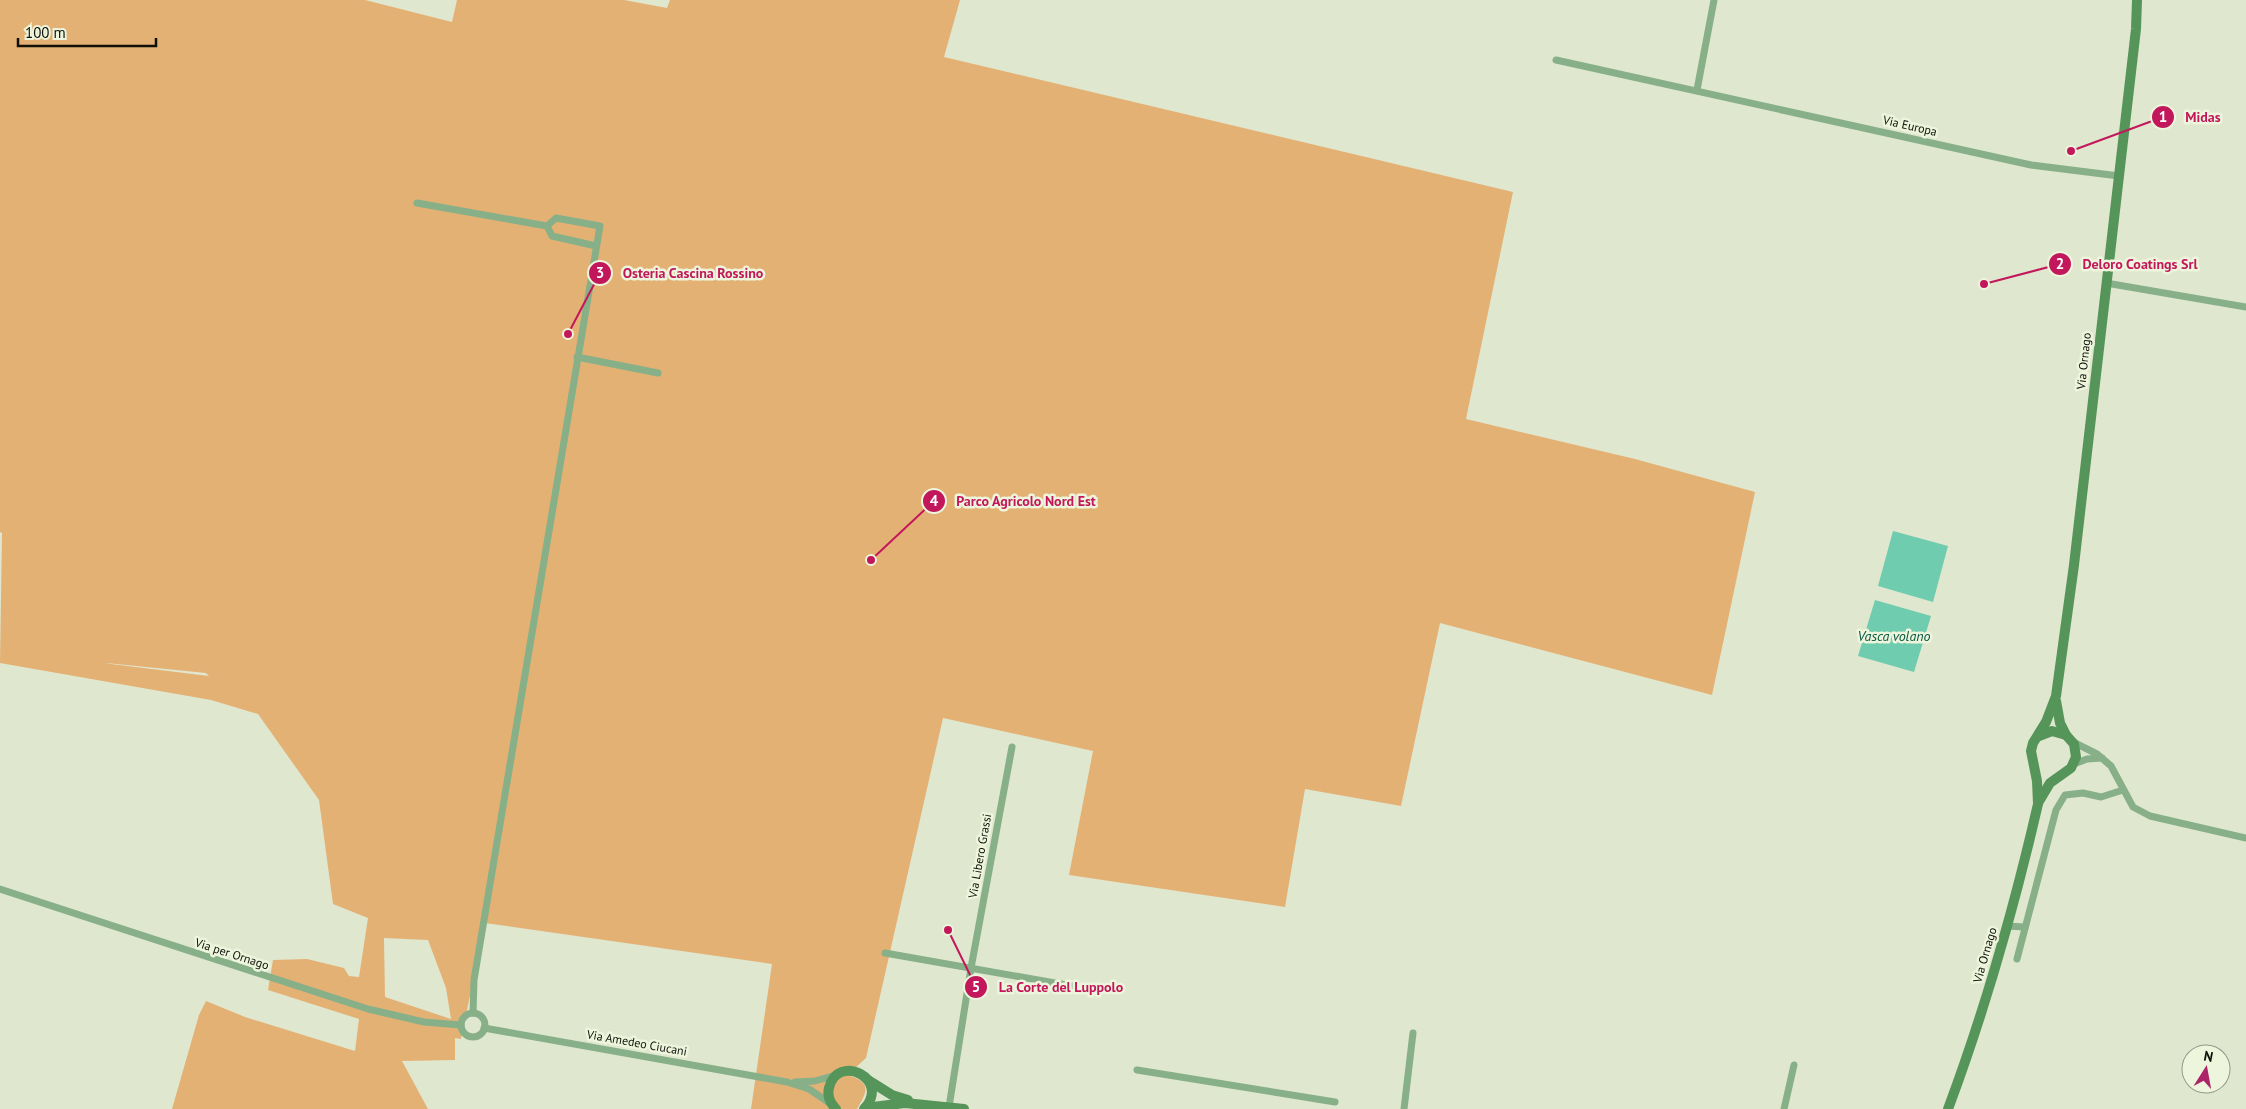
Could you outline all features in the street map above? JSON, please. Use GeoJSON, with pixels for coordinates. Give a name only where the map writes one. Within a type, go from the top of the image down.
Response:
{"type":"FeatureCollection","features":[{"type":"Feature","properties":{"kind":"main road","name":"Via Ornago"},"geometry":{"type":"LineString","coordinates":[[2136,0],[2136,29]]}},
{"type":"Feature","properties":{"kind":"main road","name":"Via Ornago"},"geometry":{"type":"LineString","coordinates":[[1948,1109],[1972,1044],[2038,804],[2050,783],[2068,771],[2074,764],[2076,752],[2057,712],[2056,696],[2074,565],[2136,29],[2143,0]]}},
{"type":"Feature","properties":{"kind":"main road","name":"Via Ornago"},"geometry":{"type":"LineString","coordinates":[[2038,804],[2037,781],[2031,748],[2046,722],[2056,696]]}},
{"type":"Feature","properties":{"kind":"main road"},"geometry":{"type":"LineString","coordinates":[[2039,736],[2052,731],[2069,738]]}},
{"type":"Feature","properties":{"kind":"main road"},"geometry":{"type":"LineString","coordinates":[[2033,764],[2045,775],[2061,775]]}},
{"type":"Feature","properties":{"kind":"main road","name":"Via Amedeo Ciucani"},"geometry":{"type":"LineString","coordinates":[[834,1107],[828,1096],[828,1089],[837,1075],[845,1071],[855,1071],[892,1095],[919,1103]]}},
{"type":"Feature","properties":{"kind":"main road","name":"Via Amedeo Ciucani"},"geometry":{"type":"LineString","coordinates":[[865,1109],[872,1096],[872,1089],[868,1080]]}},
{"type":"Feature","properties":{"kind":"main road","name":"Via Amedeo Ciucani"},"geometry":{"type":"LineString","coordinates":[[865,1109],[894,1103],[919,1103],[964,1109]]}},
{"type":"Feature","properties":{"kind":"street"},"geometry":{"type":"LineString","coordinates":[[1697,90],[1714,0]]}},
{"type":"Feature","properties":{"kind":"street","name":"Via Europa"},"geometry":{"type":"LineString","coordinates":[[1556,60],[2031,164],[2118,176]]}},
{"type":"Feature","properties":{"kind":"street"},"geometry":{"type":"LineString","coordinates":[[417,204],[547,226]]}},
{"type":"Feature","properties":{"kind":"street"},"geometry":{"type":"LineString","coordinates":[[473,1013],[474,980],[566,439],[577,357],[600,226],[556,218],[547,226]]}},
{"type":"Feature","properties":{"kind":"street"},"geometry":{"type":"LineString","coordinates":[[547,226],[552,236],[596,246]]}},
{"type":"Feature","properties":{"kind":"street"},"geometry":{"type":"LineString","coordinates":[[2106,283],[2246,307]]}},
{"type":"Feature","properties":{"kind":"street"},"geometry":{"type":"LineString","coordinates":[[577,357],[658,373]]}},
{"type":"Feature","properties":{"kind":"street"},"geometry":{"type":"LineString","coordinates":[[2069,738],[2103,758],[2113,768],[2133,807],[2150,816],[2246,838]]}},
{"type":"Feature","properties":{"kind":"street","name":"Via Libero Grassi"},"geometry":{"type":"LineString","coordinates":[[949,1107],[971,968],[1012,747]]}},
{"type":"Feature","properties":{"kind":"street"},"geometry":{"type":"LineString","coordinates":[[2074,764],[2087,759],[2103,758]]}},
{"type":"Feature","properties":{"kind":"street"},"geometry":{"type":"LineString","coordinates":[[2017,959],[2056,810],[2065,795],[2083,793],[2102,796],[2123,790]]}},
{"type":"Feature","properties":{"kind":"street","name":"Via per Ornago"},"geometry":{"type":"LineString","coordinates":[[0,889],[368,1009],[424,1022],[454,1026],[462,1025]]}},
{"type":"Feature","properties":{"kind":"street"},"geometry":{"type":"LineString","coordinates":[[2006,926],[2025,927]]}},
{"type":"Feature","properties":{"kind":"street"},"geometry":{"type":"LineString","coordinates":[[885,953],[1072,986]]}},
{"type":"Feature","properties":{"kind":"street"},"geometry":{"type":"LineString","coordinates":[[473,1013],[483,1018],[484,1028],[479,1035],[470,1036],[463,1031],[462,1025],[465,1016],[473,1013]]}},
{"type":"Feature","properties":{"kind":"street","name":"Via Amedeo Ciucani"},"geometry":{"type":"LineString","coordinates":[[484,1028],[787,1082],[808,1089],[834,1107]]}},
{"type":"Feature","properties":{"kind":"street"},"geometry":{"type":"LineString","coordinates":[[1404,1109],[1413,1033]]}},
{"type":"Feature","properties":{"kind":"street"},"geometry":{"type":"LineString","coordinates":[[1784,1109],[1794,1065]]}},
{"type":"Feature","properties":{"kind":"street"},"geometry":{"type":"LineString","coordinates":[[1137,1070],[1335,1102]]}},
{"type":"Feature","properties":{"kind":"street","name":"Via Amedeo Ciucani"},"geometry":{"type":"LineString","coordinates":[[787,1082],[815,1081],[837,1075]]}},
{"type":"Feature","properties":{"kind":"shaded area"},"geometry":{"type":"Polygon","coordinates":[[[0,0],[365,0],[452,22],[457,0],[624,0],[667,8],[670,0],[960,0],[944,57],[1513,192],[1466,419],[1635,459],[1755,492],[1712,695],[1440,623],[1401,806],[1305,789],[1285,907],[1069,875],[1093,751],[943,718],[866,1058],[853,1070],[850,1076],[862,1082],[866,1090],[857,1109],[751,1109],[772,964],[485,923],[461,1039],[455,1038],[455,1060],[402,1061],[428,1109],[172,1109],[199,1015],[206,1001],[245,1017],[355,1051],[359,1019],[268,990],[273,960],[307,959],[344,968],[349,976],[359,977],[368,918],[333,904],[319,800],[258,714],[211,700],[0,663],[2,533],[0,532],[0,0]],[[106,663],[111,664],[209,676],[206,673],[106,663]],[[384,938],[385,997],[451,1019],[446,988],[428,940],[384,938]]]}},
{"type":"Feature","properties":{"kind":"water","name":"Vasca volano"},"geometry":{"type":"Polygon","coordinates":[[[1893,531],[1948,546],[1933,602],[1878,586],[1893,531]]]}},
{"type":"Feature","properties":{"kind":"water","name":"Vasca volano"},"geometry":{"type":"Polygon","coordinates":[[[1875,600],[1931,616],[1914,672],[1858,656],[1875,600]]]}},
{"type":"Feature","properties":{"kind":"place","name":"Midas"},"geometry":{"type":"Point","coordinates":[2071,151]}},
{"type":"Feature","properties":{"kind":"place","name":"Deloro Coatings Srl"},"geometry":{"type":"Point","coordinates":[1984,284]}},
{"type":"Feature","properties":{"kind":"place","name":"Osteria Cascina Rossino"},"geometry":{"type":"Point","coordinates":[568,334]}},
{"type":"Feature","properties":{"kind":"place","name":"Parco Agricolo Nord Est"},"geometry":{"type":"Point","coordinates":[871,560]}},
{"type":"Feature","properties":{"kind":"place","name":"La Corte del Luppolo"},"geometry":{"type":"Point","coordinates":[948,930]}}]}
